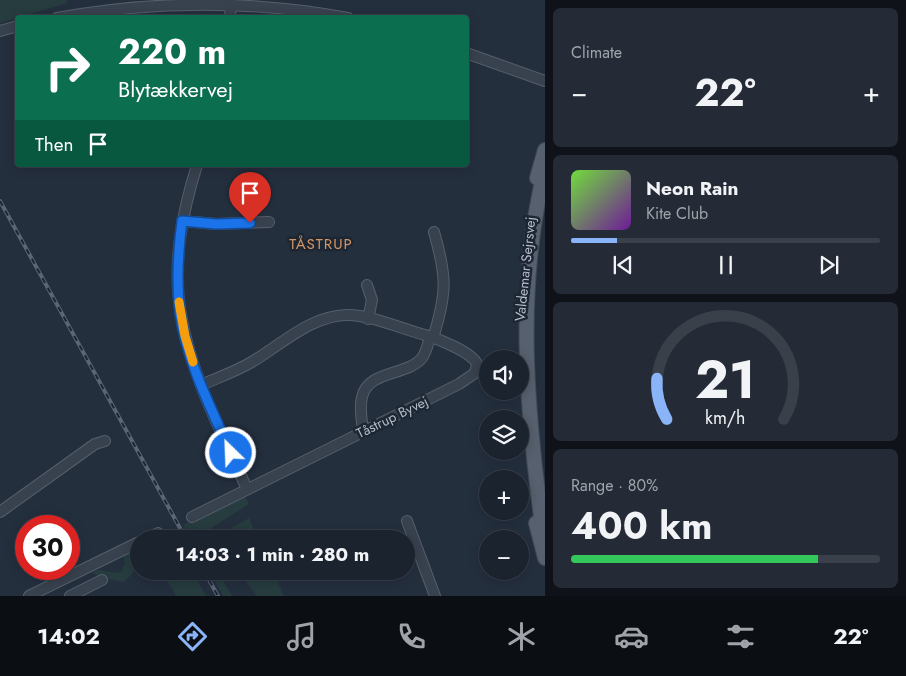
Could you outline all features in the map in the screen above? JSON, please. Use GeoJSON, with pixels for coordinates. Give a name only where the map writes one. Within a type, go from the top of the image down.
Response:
{"type":"FeatureCollection","features":[{"type":"Feature","properties":{"kind":"main road","name":"Valdemar Sejrsvej"},"geometry":{"type":"LineString","coordinates":[[518,350],[519,298],[526,233],[545,150]]}},
{"type":"Feature","properties":{"kind":"main road","name":"Valdemar Sejrsvej"},"geometry":{"type":"LineString","coordinates":[[545,169],[533,232],[527,298],[526,364],[531,447],[542,524],[545,533]]}},
{"type":"Feature","properties":{"kind":"main road"},"geometry":{"type":"LineString","coordinates":[[520,400],[523,448],[536,525],[545,558]]}},
{"type":"Feature","properties":{"kind":"street"},"geometry":{"type":"LineString","coordinates":[[230,15],[231,1]]}},
{"type":"Feature","properties":{"kind":"street"},"geometry":{"type":"LineString","coordinates":[[74,15],[123,6],[231,1],[332,15]]}},
{"type":"Feature","properties":{"kind":"street"},"geometry":{"type":"LineString","coordinates":[[0,31],[15,27]]}},
{"type":"Feature","properties":{"kind":"street"},"geometry":{"type":"LineString","coordinates":[[469,54],[545,81]]}},
{"type":"Feature","properties":{"kind":"street"},"geometry":{"type":"LineString","coordinates":[[196,167],[182,221],[178,255],[180,313],[189,351],[201,385],[247,489]]}},
{"type":"Feature","properties":{"kind":"street"},"geometry":{"type":"LineString","coordinates":[[182,221],[216,224],[269,222]]}},
{"type":"Feature","properties":{"kind":"street"},"geometry":{"type":"LineString","coordinates":[[363,432],[361,402],[364,391],[374,381],[418,362],[425,354],[441,313],[444,287],[442,261],[434,232]]}},
{"type":"Feature","properties":{"kind":"street"},"geometry":{"type":"LineString","coordinates":[[367,285],[372,300],[368,319]]}},
{"type":"Feature","properties":{"kind":"street","name":"Tåstrup Byvej"},"geometry":{"type":"LineString","coordinates":[[192,516],[459,384],[474,373],[477,364],[472,357],[431,337],[368,319],[343,316],[310,325],[250,363],[201,385]]}},
{"type":"Feature","properties":{"kind":"street"},"geometry":{"type":"LineString","coordinates":[[0,512],[95,444],[104,441]]}},
{"type":"Feature","properties":{"kind":"street"},"geometry":{"type":"LineString","coordinates":[[407,521],[435,596]]}},
{"type":"Feature","properties":{"kind":"street"},"geometry":{"type":"LineString","coordinates":[[29,596],[48,592],[130,547]]}},
{"type":"Feature","properties":{"kind":"street"},"geometry":{"type":"LineString","coordinates":[[70,596],[102,580]]}},
{"type":"Feature","properties":{"kind":"green space"},"geometry":{"type":"Polygon","coordinates":[[[0,0],[67,0],[67,3],[27,15],[15,15],[15,19],[0,23],[0,0]]]}},
{"type":"Feature","properties":{"kind":"green space"},"geometry":{"type":"Polygon","coordinates":[[[244,494],[249,504],[208,530],[186,530],[183,525],[244,494]]]}},
{"type":"Feature","properties":{"kind":"green space"},"geometry":{"type":"Polygon","coordinates":[[[249,518],[254,530],[228,530],[249,518]]]}},
{"type":"Feature","properties":{"kind":"green space"},"geometry":{"type":"Polygon","coordinates":[[[130,552],[130,576],[123,582],[99,577],[92,572],[100,570],[114,573],[121,572],[125,564],[123,555],[130,552]]]}},
{"type":"Feature","properties":{"kind":"green space"},"geometry":{"type":"Polygon","coordinates":[[[167,580],[197,580],[206,596],[176,596],[167,580]]]}},
{"type":"Feature","properties":{"kind":"green space"},"geometry":{"type":"Polygon","coordinates":[[[214,580],[223,580],[232,596],[223,596],[214,580]]]}},
{"type":"Feature","properties":{"kind":"green space"},"geometry":{"type":"Polygon","coordinates":[[[245,580],[277,580],[284,596],[257,596],[245,580]]]}},
{"type":"Feature","properties":{"kind":"railway"},"geometry":{"type":"LineString","coordinates":[[0,201],[181,530]]}},
{"type":"Feature","properties":{"kind":"railway"},"geometry":{"type":"LineString","coordinates":[[209,580],[218,596]]}},
{"type":"Feature","properties":{"kind":"slow traffic"},"geometry":{"type":"LineString","coordinates":[[179,302],[185,336],[193,362]]}},
{"type":"Feature","properties":{"kind":"district","name":"TÅSTRUP"},"geometry":{"type":"Point","coordinates":[321,244]}},
{"type":"Feature","properties":{"kind":"route"},"geometry":{"type":"LineString","coordinates":[[231,453],[201,385],[189,351],[180,313],[178,255],[182,221],[216,224],[250,223]]}}]}
